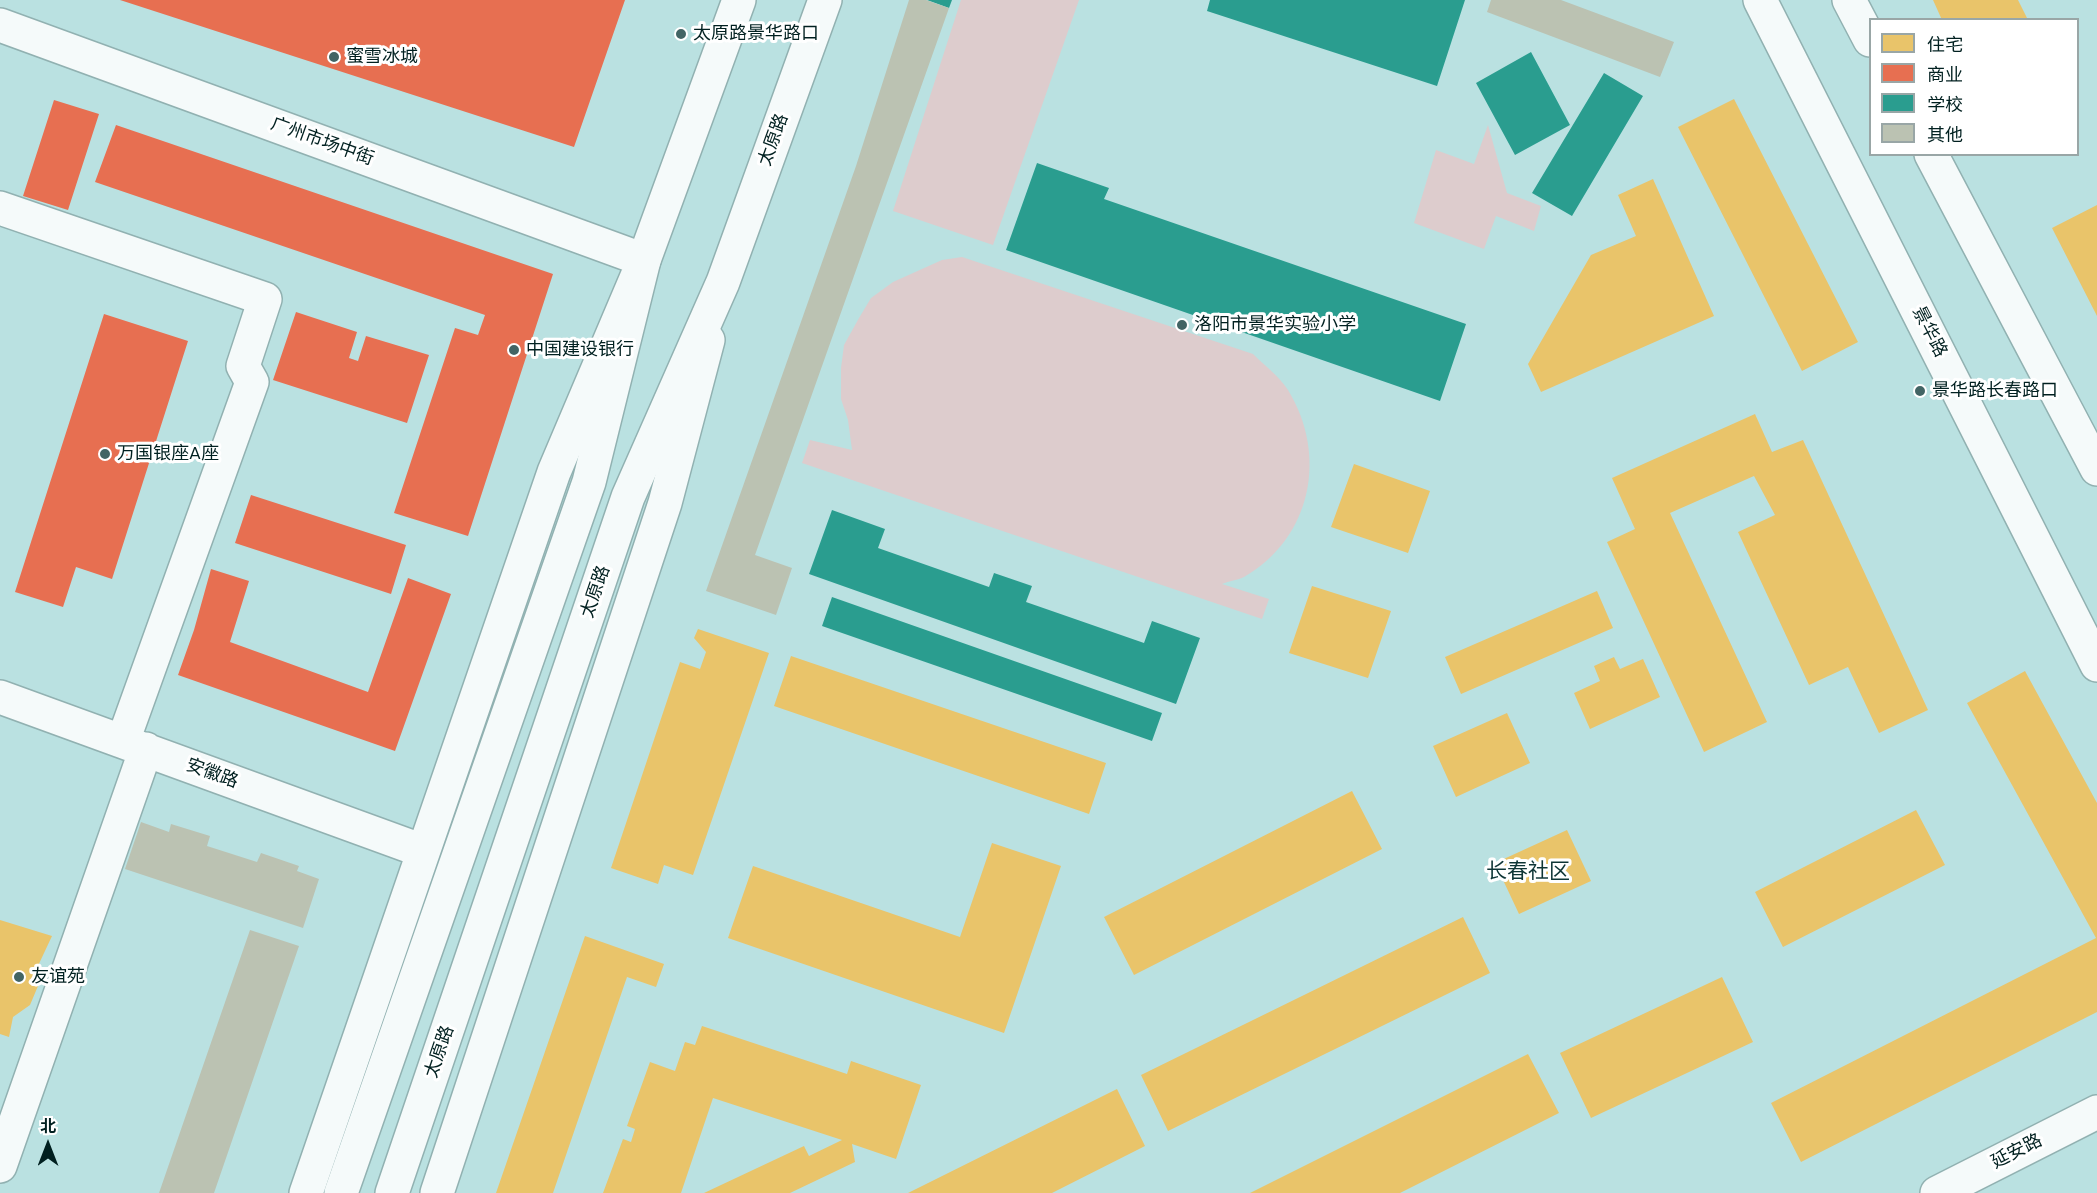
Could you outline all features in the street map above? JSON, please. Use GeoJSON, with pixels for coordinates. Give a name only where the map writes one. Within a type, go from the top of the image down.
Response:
{"type":"FeatureCollection","features":[{"type":"Feature","properties":{"kind":"main road"},"geometry":{"type":"LineString","coordinates":[[306,1193],[554,472],[644,260],[739,0]]}},
{"type":"Feature","properties":{"kind":"main road","name":"太原路"},"geometry":{"type":"LineString","coordinates":[[392,1193],[628,497],[723,282],[825,0]]}},
{"type":"Feature","properties":{"kind":"main road","name":"景华路"},"geometry":{"type":"LineString","coordinates":[[1760,0],[2097,665]]}},
{"type":"Feature","properties":{"kind":"main road"},"geometry":{"type":"LineString","coordinates":[[1849,0],[1869,38]]}},
{"type":"Feature","properties":{"kind":"main road","name":"广州市场中街"},"geometry":{"type":"LineString","coordinates":[[0,25],[644,260]]}},
{"type":"Feature","properties":{"kind":"main road"},"geometry":{"type":"LineString","coordinates":[[1932,156],[2097,469]]}},
{"type":"Feature","properties":{"kind":"main road"},"geometry":{"type":"LineString","coordinates":[[0,208],[265,299],[243,366],[252,382],[0,1166]]}},
{"type":"Feature","properties":{"kind":"main road"},"geometry":{"type":"LineString","coordinates":[[341,1193],[589,482],[644,260]]}},
{"type":"Feature","properties":{"kind":"main road"},"geometry":{"type":"LineString","coordinates":[[437,1193],[665,503],[723,282]]}},
{"type":"Feature","properties":{"kind":"main road","name":"安徽路"},"geometry":{"type":"LineString","coordinates":[[0,697],[423,851]]}},
{"type":"Feature","properties":{"kind":"main road","name":"延安路"},"geometry":{"type":"LineString","coordinates":[[1937,1193],[2097,1112]]}},
{"type":"Feature","properties":{"kind":"shaded area"},"geometry":{"type":"Polygon","coordinates":[[[961,0],[1079,0],[993,245],[893,211],[961,0]]]}},
{"type":"Feature","properties":{"kind":"shaded area"},"geometry":{"type":"Polygon","coordinates":[[[1488,125],[1507,193],[1541,206],[1534,231],[1496,216],[1484,249],[1414,223],[1436,150],[1474,164],[1488,125]]]}},
{"type":"Feature","properties":{"kind":"shaded area"},"geometry":{"type":"Polygon","coordinates":[[[962,257],[1253,354],[1285,385],[1300,415],[1308,441],[1310,467],[1306,493],[1298,518],[1285,540],[1267,560],[1244,577],[1222,584],[1269,599],[1262,619],[802,463],[810,440],[852,450],[848,420],[841,399],[841,368],[844,345],[871,298],[893,282],[942,260],[962,257]]]}},
{"type":"Feature","properties":{"kind":"building: 住宅"},"geometry":{"type":"Polygon","coordinates":[[[1933,0],[2018,0],[2027,18],[1941,18],[1933,0]]]}},
{"type":"Feature","properties":{"kind":"building: 住宅"},"geometry":{"type":"Polygon","coordinates":[[[1734,99],[1858,342],[1802,371],[1678,127],[1734,99]]]}},
{"type":"Feature","properties":{"kind":"building: 住宅"},"geometry":{"type":"Polygon","coordinates":[[[1653,179],[1714,316],[1541,392],[1528,364],[1591,255],[1636,236],[1618,195],[1653,179]]]}},
{"type":"Feature","properties":{"kind":"building: 住宅"},"geometry":{"type":"Polygon","coordinates":[[[2097,205],[2097,316],[2052,228],[2097,205]]]}},
{"type":"Feature","properties":{"kind":"building: 住宅"},"geometry":{"type":"Polygon","coordinates":[[[1755,414],[1772,452],[1803,440],[1928,710],[1879,733],[1848,667],[1809,685],[1738,532],[1775,515],[1754,476],[1670,513],[1767,722],[1704,752],[1607,542],[1635,529],[1612,478],[1755,414]]]}},
{"type":"Feature","properties":{"kind":"building: 住宅"},"geometry":{"type":"Polygon","coordinates":[[[1354,464],[1430,491],[1408,553],[1331,527],[1354,464]]]}},
{"type":"Feature","properties":{"kind":"building: 住宅"},"geometry":{"type":"Polygon","coordinates":[[[1312,586],[1391,611],[1368,678],[1289,653],[1312,586]]]}},
{"type":"Feature","properties":{"kind":"building: 住宅"},"geometry":{"type":"Polygon","coordinates":[[[1597,591],[1613,628],[1461,694],[1445,657],[1597,591]]]}},
{"type":"Feature","properties":{"kind":"building: 住宅"},"geometry":{"type":"Polygon","coordinates":[[[698,629],[769,653],[693,875],[664,865],[658,884],[611,868],[680,662],[700,669],[706,652],[694,638],[698,629]]]}},
{"type":"Feature","properties":{"kind":"building: 住宅"},"geometry":{"type":"Polygon","coordinates":[[[791,656],[1106,763],[1089,814],[774,706],[791,656]]]}},
{"type":"Feature","properties":{"kind":"building: 住宅"},"geometry":{"type":"Polygon","coordinates":[[[1614,657],[1620,669],[1643,659],[1660,697],[1590,729],[1574,693],[1600,681],[1594,666],[1614,657]]]}},
{"type":"Feature","properties":{"kind":"building: 住宅"},"geometry":{"type":"Polygon","coordinates":[[[2025,671],[2097,803],[2097,1012],[1801,1162],[1771,1103],[2096,938],[1967,703],[2025,671]]]}},
{"type":"Feature","properties":{"kind":"building: 住宅"},"geometry":{"type":"Polygon","coordinates":[[[1507,713],[1530,763],[1456,797],[1433,746],[1507,713]]]}},
{"type":"Feature","properties":{"kind":"building: 住宅"},"geometry":{"type":"Polygon","coordinates":[[[1352,791],[1382,849],[1134,975],[1104,917],[1352,791]]]}},
{"type":"Feature","properties":{"kind":"building: 住宅"},"geometry":{"type":"Polygon","coordinates":[[[1916,810],[1945,865],[1783,947],[1755,892],[1916,810]]]}},
{"type":"Feature","properties":{"kind":"building: 住宅"},"geometry":{"type":"Polygon","coordinates":[[[1567,830],[1591,881],[1519,914],[1495,863],[1567,830]]]}},
{"type":"Feature","properties":{"kind":"building: 住宅"},"geometry":{"type":"Polygon","coordinates":[[[992,843],[1061,866],[1004,1033],[728,938],[753,866],[960,937],[992,843]]]}},
{"type":"Feature","properties":{"kind":"building: 住宅"},"geometry":{"type":"Polygon","coordinates":[[[1463,917],[1490,973],[1168,1131],[1141,1075],[1463,917]]]}},
{"type":"Feature","properties":{"kind":"building: 住宅","name":"友谊苑"},"geometry":{"type":"Polygon","coordinates":[[[0,920],[52,936],[37,968],[38,986],[30,1005],[13,1017],[9,1037],[0,1034],[0,920]]]}},
{"type":"Feature","properties":{"kind":"building: 住宅"},"geometry":{"type":"Polygon","coordinates":[[[585,936],[664,964],[656,987],[627,977],[553,1193],[496,1193],[585,936]]]}},
{"type":"Feature","properties":{"kind":"building: 住宅"},"geometry":{"type":"Polygon","coordinates":[[[1722,977],[1753,1042],[1591,1118],[1560,1053],[1722,977]]]}},
{"type":"Feature","properties":{"kind":"building: 住宅"},"geometry":{"type":"Polygon","coordinates":[[[702,1026],[847,1074],[851,1061],[921,1085],[896,1159],[852,1144],[855,1162],[790,1193],[704,1193],[804,1146],[809,1156],[842,1140],[713,1098],[681,1193],[603,1193],[623,1139],[631,1142],[635,1129],[627,1126],[650,1062],[675,1071],[685,1042],[695,1045],[702,1026]]]}},
{"type":"Feature","properties":{"kind":"building: 住宅"},"geometry":{"type":"Polygon","coordinates":[[[1528,1054],[1559,1113],[1400,1193],[1250,1193],[1528,1054]]]}},
{"type":"Feature","properties":{"kind":"building: 住宅"},"geometry":{"type":"Polygon","coordinates":[[[1117,1089],[1145,1146],[1052,1193],[908,1193],[1117,1089]]]}},
{"type":"Feature","properties":{"kind":"building: 商业"},"geometry":{"type":"Polygon","coordinates":[[[120,0],[625,0],[574,147],[120,0]]]}},
{"type":"Feature","properties":{"kind":"building: 商业"},"geometry":{"type":"Polygon","coordinates":[[[54,100],[99,114],[68,210],[23,196],[54,100]]]}},
{"type":"Feature","properties":{"kind":"building: 商业"},"geometry":{"type":"Polygon","coordinates":[[[116,125],[553,274],[468,536],[394,513],[455,328],[478,335],[485,315],[95,182],[116,125]]]}},
{"type":"Feature","properties":{"kind":"building: 商业"},"geometry":{"type":"Polygon","coordinates":[[[296,312],[357,332],[349,358],[358,361],[366,336],[429,355],[407,423],[273,380],[296,312]]]}},
{"type":"Feature","properties":{"kind":"building: 商业","name":"万国银座A座"},"geometry":{"type":"Polygon","coordinates":[[[104,314],[188,341],[112,579],[76,567],[63,607],[15,592],[104,314]]]}},
{"type":"Feature","properties":{"kind":"building: 商业"},"geometry":{"type":"Polygon","coordinates":[[[251,495],[406,545],[391,594],[235,543],[251,495]]]}},
{"type":"Feature","properties":{"kind":"building: 商业"},"geometry":{"type":"Polygon","coordinates":[[[211,569],[249,581],[230,642],[368,692],[408,578],[451,594],[395,751],[178,675],[194,630],[211,569]]]}},
{"type":"Feature","properties":{"kind":"building: 学校"},"geometry":{"type":"Polygon","coordinates":[[[927,0],[952,0],[949,8],[927,0]]]}},
{"type":"Feature","properties":{"kind":"building: 学校"},"geometry":{"type":"Polygon","coordinates":[[[1210,0],[1465,0],[1437,86],[1207,11],[1210,0]]]}},
{"type":"Feature","properties":{"kind":"building: 学校"},"geometry":{"type":"Polygon","coordinates":[[[1531,52],[1570,125],[1515,155],[1476,83],[1531,52]]]}},
{"type":"Feature","properties":{"kind":"building: 学校"},"geometry":{"type":"Polygon","coordinates":[[[1604,73],[1643,96],[1572,216],[1532,193],[1604,73]]]}},
{"type":"Feature","properties":{"kind":"building: 学校"},"geometry":{"type":"Polygon","coordinates":[[[1037,163],[1109,188],[1104,199],[1466,324],[1440,401],[1006,250],[1037,163]]]}},
{"type":"Feature","properties":{"kind":"building: 学校"},"geometry":{"type":"Polygon","coordinates":[[[832,510],[885,529],[878,548],[989,587],[994,573],[1032,586],[1026,602],[1144,643],[1152,621],[1200,638],[1176,704],[809,574],[832,510]]]}},
{"type":"Feature","properties":{"kind":"building: 学校"},"geometry":{"type":"Polygon","coordinates":[[[832,597],[1162,713],[1152,741],[822,626],[832,597]]]}},
{"type":"Feature","properties":{"kind":"building: 其他"},"geometry":{"type":"Polygon","coordinates":[[[909,0],[926,0],[949,8],[755,555],[792,568],[776,615],[706,591],[856,166],[909,0]]]}},
{"type":"Feature","properties":{"kind":"building: 其他"},"geometry":{"type":"Polygon","coordinates":[[[1491,0],[1561,0],[1674,42],[1660,77],[1487,12],[1491,0]]]}},
{"type":"Feature","properties":{"kind":"building: 其他"},"geometry":{"type":"Polygon","coordinates":[[[141,822],[169,832],[171,824],[210,836],[207,846],[257,862],[261,853],[299,866],[297,871],[319,879],[303,928],[125,869],[141,822]]]}},
{"type":"Feature","properties":{"kind":"building: 其他"},"geometry":{"type":"Polygon","coordinates":[[[250,930],[299,946],[214,1193],[159,1193],[250,930]]]}},
{"type":"Feature","properties":{"kind":"place","name":"太原路景华路口"},"geometry":{"type":"Point","coordinates":[681,34]}},
{"type":"Feature","properties":{"kind":"place","name":"蜜雪冰城"},"geometry":{"type":"Point","coordinates":[334,57]}},
{"type":"Feature","properties":{"kind":"place","name":"洛阳市景华实验小学"},"geometry":{"type":"Point","coordinates":[1182,325]}},
{"type":"Feature","properties":{"kind":"place","name":"中国建设银行"},"geometry":{"type":"Point","coordinates":[514,350]}},
{"type":"Feature","properties":{"kind":"place","name":"景华路长春路口"},"geometry":{"type":"Point","coordinates":[1920,391]}},
{"type":"Feature","properties":{"kind":"place","name":"万国银座A座"},"geometry":{"type":"Point","coordinates":[105,454]}},
{"type":"Feature","properties":{"kind":"place","name":"友谊苑"},"geometry":{"type":"Point","coordinates":[19,977]}},
{"type":"Feature","properties":{"kind":"district","name":"长春社区"},"geometry":{"type":"Point","coordinates":[1528,872]}}]}
